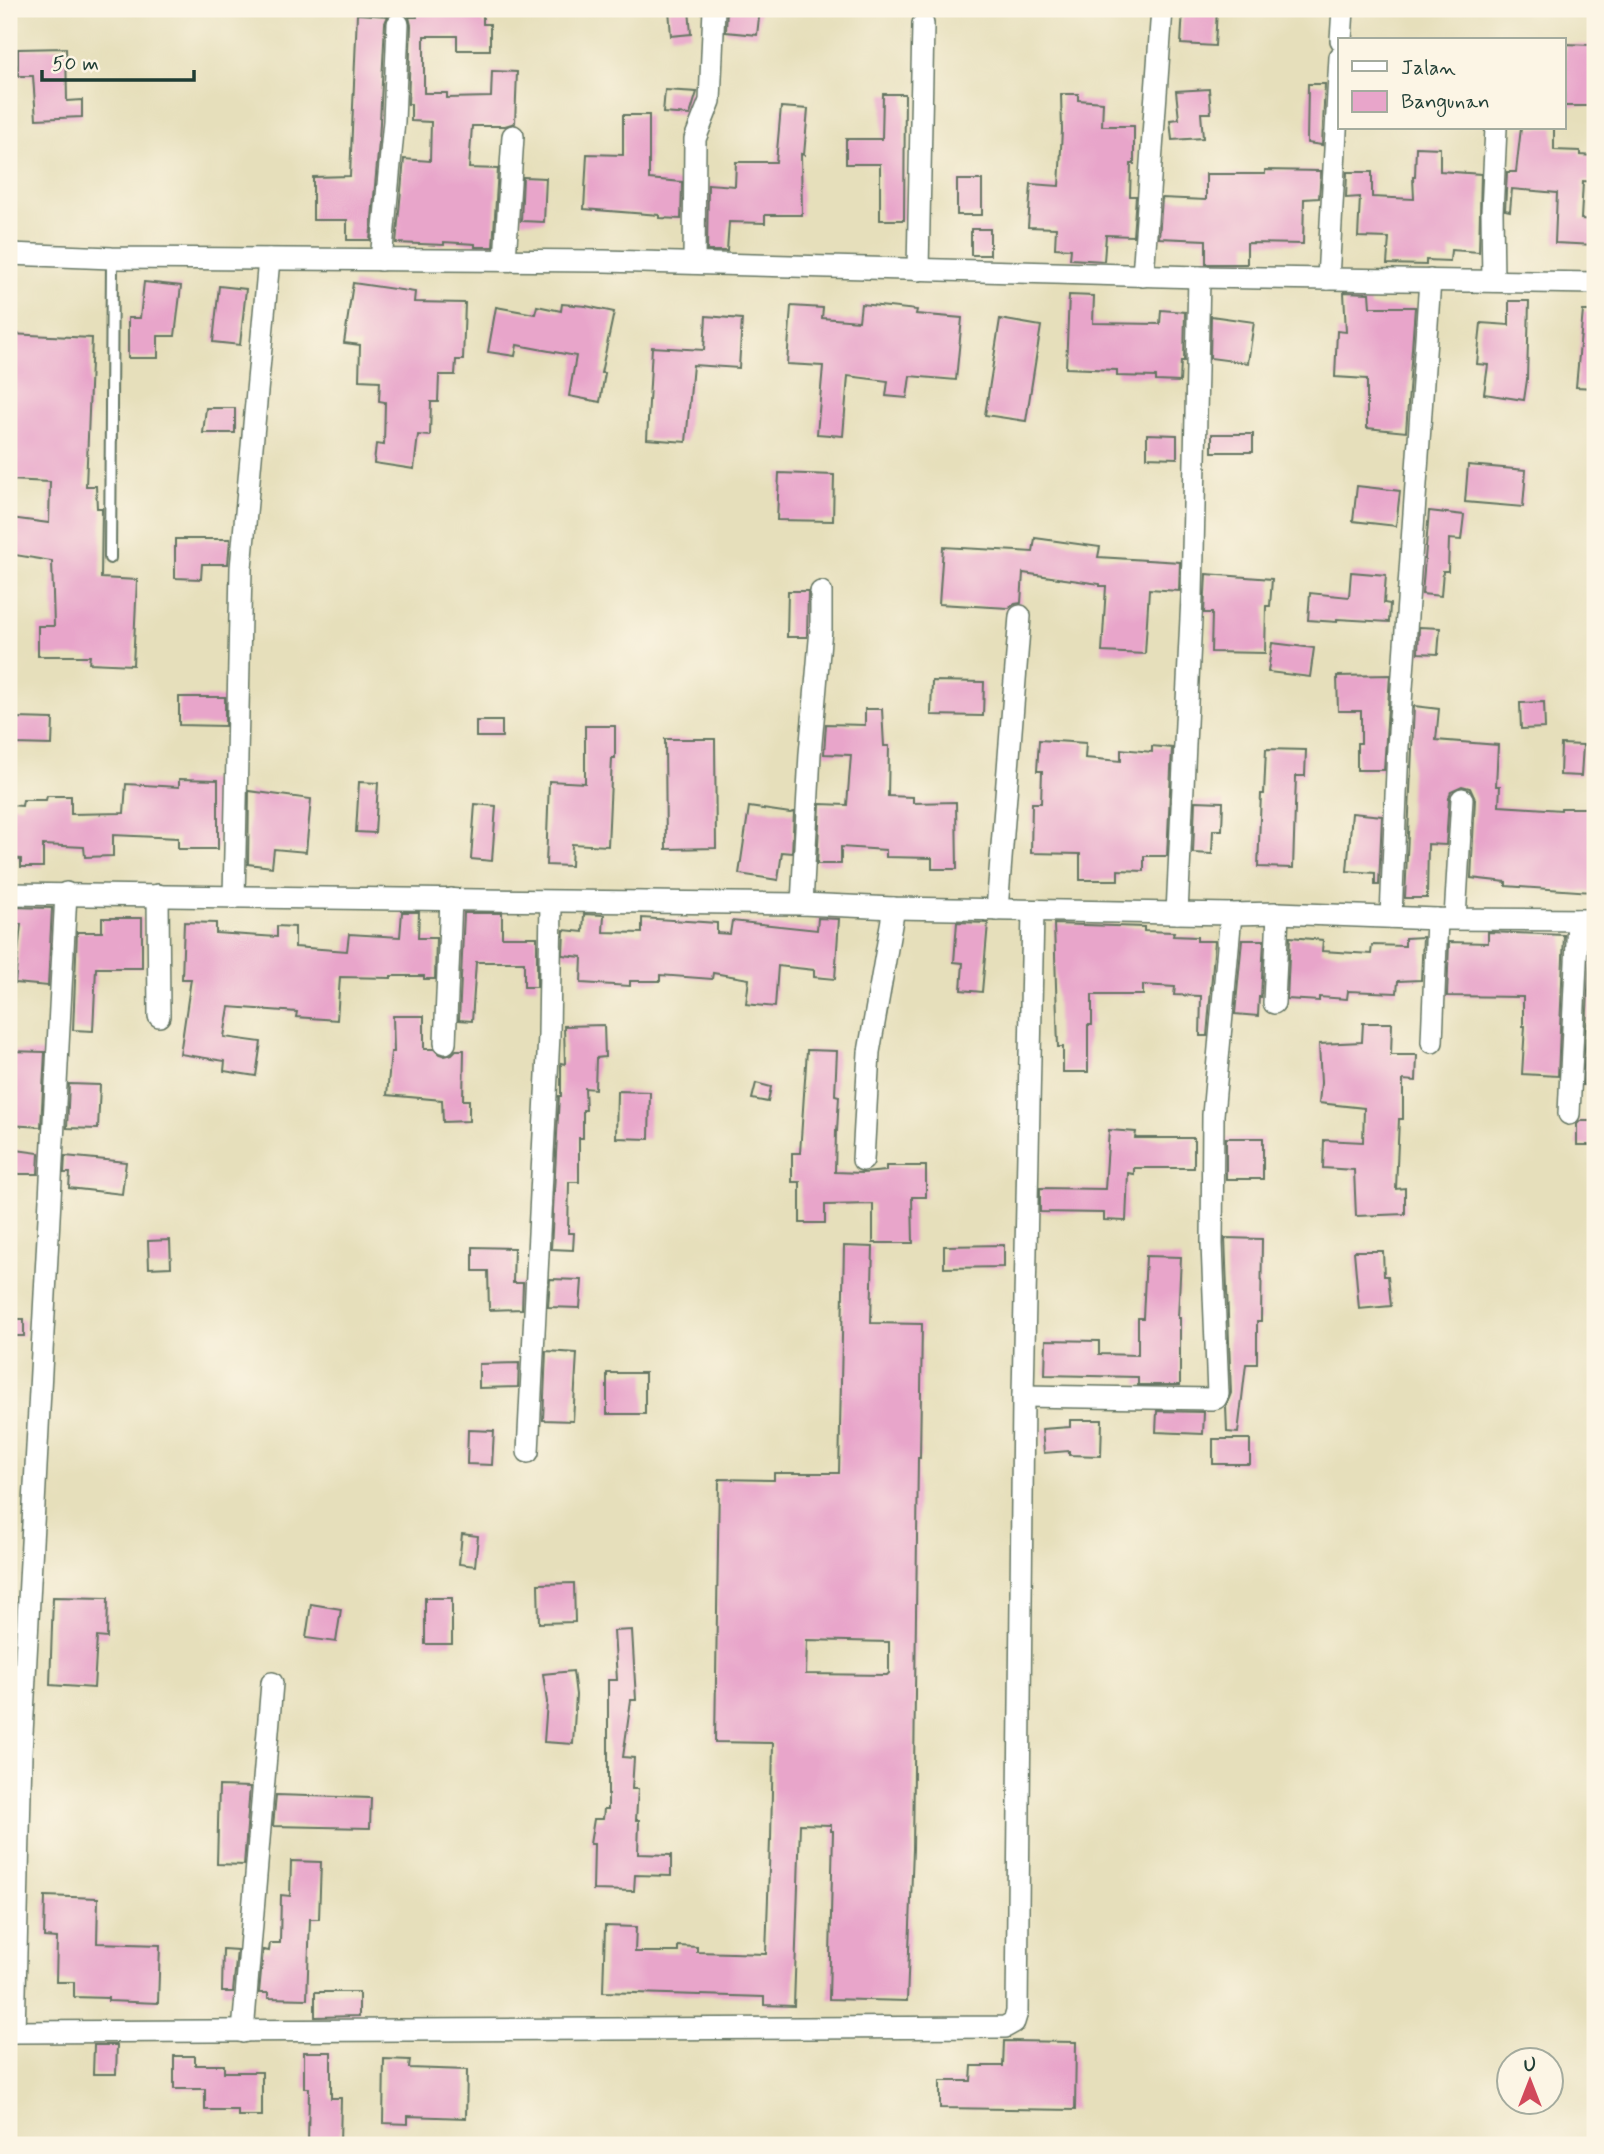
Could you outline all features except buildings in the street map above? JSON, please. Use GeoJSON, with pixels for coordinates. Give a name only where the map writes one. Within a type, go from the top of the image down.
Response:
{"type":"FeatureCollection","features":[{"type":"Feature","properties":{"kind":"street"},"geometry":{"type":"LineString","coordinates":[[694,264],[695,139],[710,101],[714,9]]}},
{"type":"Feature","properties":{"kind":"street"},"geometry":{"type":"LineString","coordinates":[[1143,276],[1162,9]]}},
{"type":"Feature","properties":{"kind":"street"},"geometry":{"type":"LineString","coordinates":[[1341,38],[1343,9]]}},
{"type":"Feature","properties":{"kind":"street"},"geometry":{"type":"LineString","coordinates":[[381,260],[394,121],[398,23]]}},
{"type":"Feature","properties":{"kind":"street"},"geometry":{"type":"LineString","coordinates":[[918,270],[923,23]]}},
{"type":"Feature","properties":{"kind":"street"},"geometry":{"type":"LineString","coordinates":[[1328,279],[1338,94]]}},
{"type":"Feature","properties":{"kind":"street"},"geometry":{"type":"LineString","coordinates":[[1493,281],[1492,212],[1496,130]]}},
{"type":"Feature","properties":{"kind":"street"},"geometry":{"type":"LineString","coordinates":[[505,260],[513,136]]}},
{"type":"Feature","properties":{"kind":"street"},"geometry":{"type":"LineString","coordinates":[[9,254],[269,260],[505,260],[1143,276],[1595,283]]}},
{"type":"Feature","properties":{"kind":"street"},"geometry":{"type":"LineString","coordinates":[[234,898],[241,568],[269,260]]}},
{"type":"Feature","properties":{"kind":"street"},"geometry":{"type":"LineString","coordinates":[[1177,913],[1192,597],[1199,277]]}},
{"type":"Feature","properties":{"kind":"street"},"geometry":{"type":"LineString","coordinates":[[1391,917],[1398,747],[1430,280]]}},
{"type":"Feature","properties":{"kind":"street"},"geometry":{"type":"LineString","coordinates":[[802,904],[810,754],[821,629],[821,592]]}},
{"type":"Feature","properties":{"kind":"street"},"geometry":{"type":"LineString","coordinates":[[997,910],[1020,616]]}},
{"type":"Feature","properties":{"kind":"street"},"geometry":{"type":"LineString","coordinates":[[1432,1042],[1462,799]]}},
{"type":"Feature","properties":{"kind":"street"},"geometry":{"type":"LineString","coordinates":[[66,893],[21,1753],[11,2032],[1005,2027],[1014,2022],[1017,2012],[1033,911]]}},
{"type":"Feature","properties":{"kind":"street"},"geometry":{"type":"LineString","coordinates":[[9,894],[802,904],[1033,911],[1587,920],[1569,1114]]}},
{"type":"Feature","properties":{"kind":"street"},"geometry":{"type":"LineString","coordinates":[[158,895],[159,1016]]}},
{"type":"Feature","properties":{"kind":"street"},"geometry":{"type":"LineString","coordinates":[[445,1043],[451,899]]}},
{"type":"Feature","properties":{"kind":"street"},"geometry":{"type":"LineString","coordinates":[[528,1452],[549,1035],[551,902]]}},
{"type":"Feature","properties":{"kind":"street"},"geometry":{"type":"LineString","coordinates":[[863,1160],[869,1052],[894,908]]}},
{"type":"Feature","properties":{"kind":"street"},"geometry":{"type":"LineString","coordinates":[[1274,1003],[1278,913]]}},
{"type":"Feature","properties":{"kind":"street"},"geometry":{"type":"LineString","coordinates":[[1024,1396],[1212,1399],[1217,1396],[1212,1244],[1213,1115],[1231,914]]}},
{"type":"Feature","properties":{"kind":"street"},"geometry":{"type":"LineString","coordinates":[[243,2032],[272,1684]]}},
{"type":"Feature","properties":{"kind":"lane"},"geometry":{"type":"LineString","coordinates":[[110,558],[112,258]]}}]}
